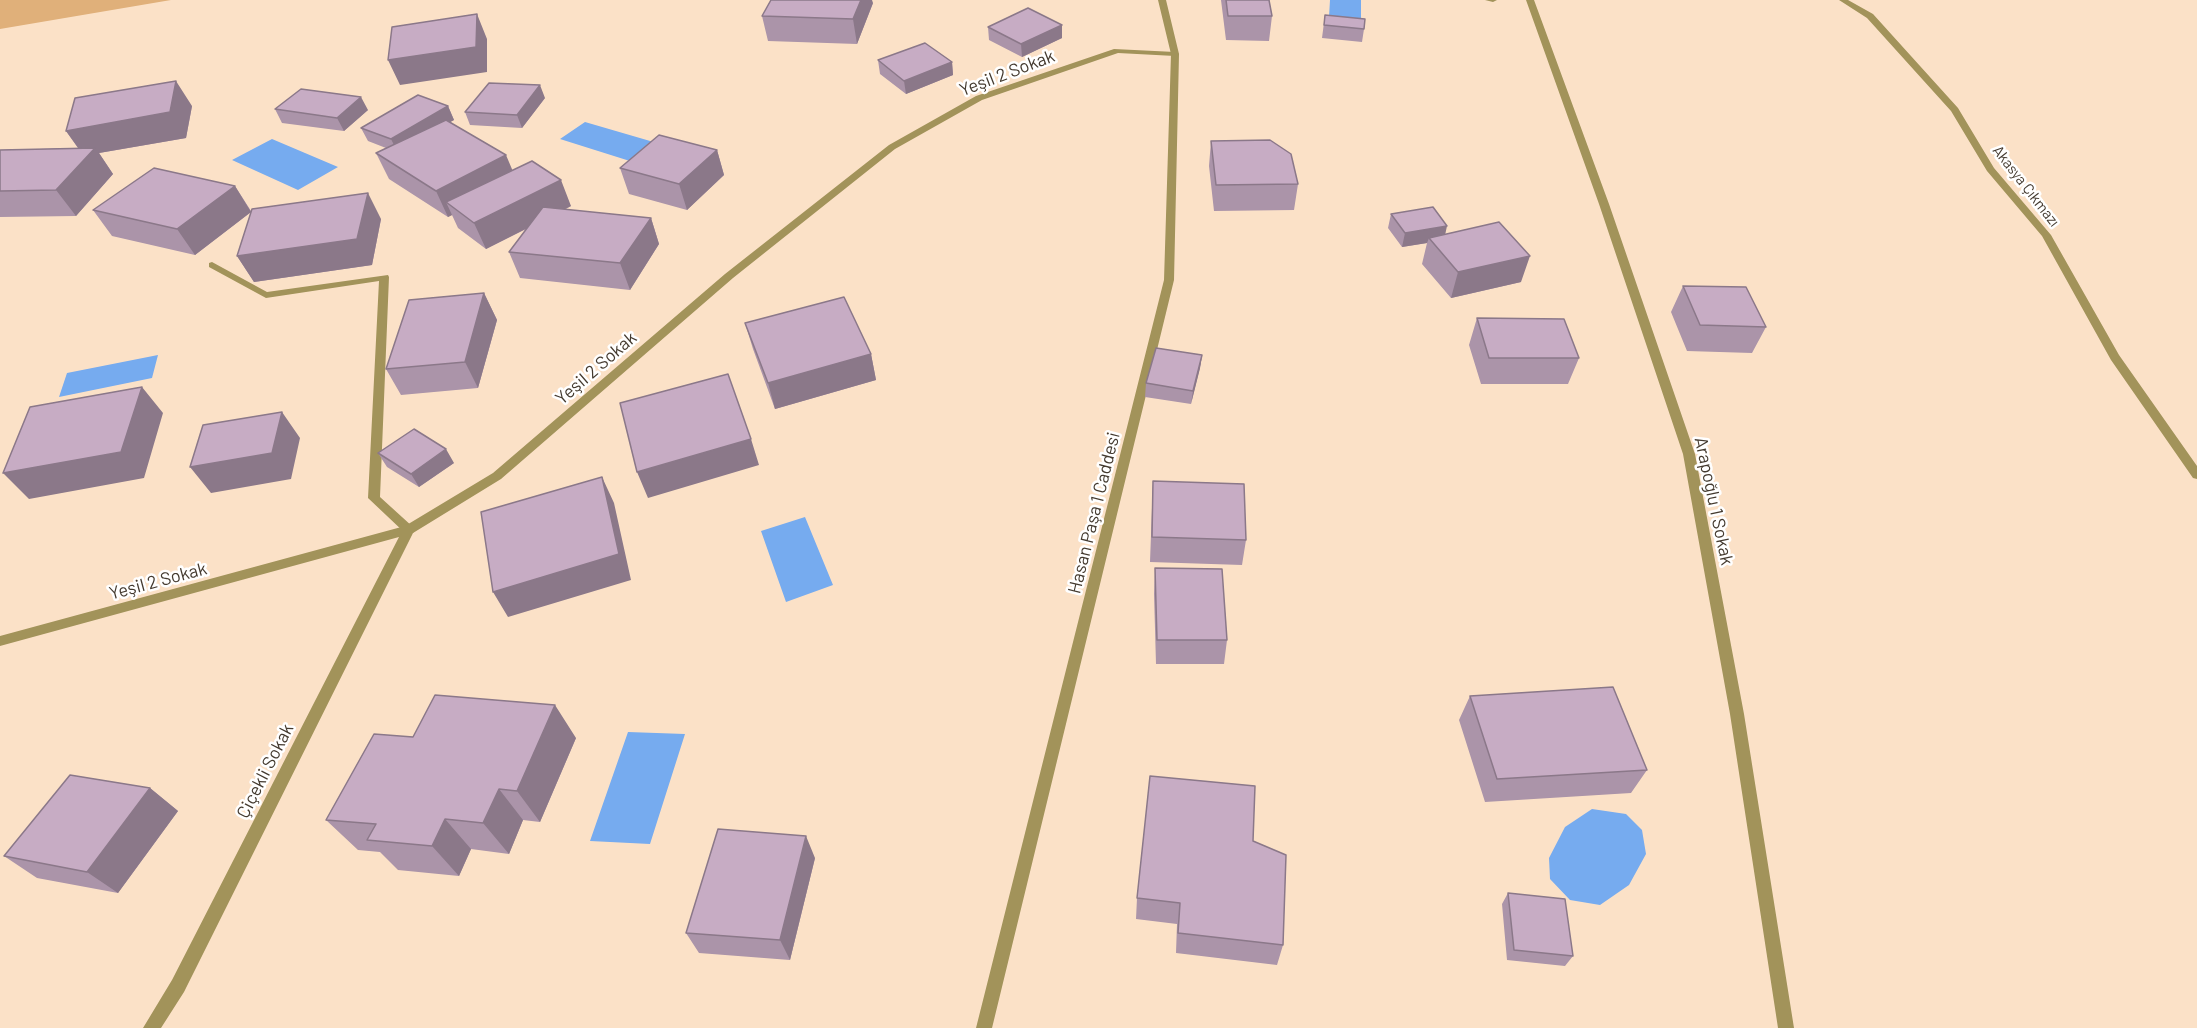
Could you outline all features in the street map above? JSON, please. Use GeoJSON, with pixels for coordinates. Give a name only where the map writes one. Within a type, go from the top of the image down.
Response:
{"type":"FeatureCollection","features":[{"type":"Feature","properties":{"kind":"street","name":"Hasan Paşa 1 Caddesi"},"geometry":{"type":"LineString","coordinates":[[984,1028],[1169,280],[1175,54],[1162,0]]}},
{"type":"Feature","properties":{"kind":"street","name":"Arapoğlu 1 Sokak"},"geometry":{"type":"LineString","coordinates":[[1530,0],[1689,454],[1737,714],[1786,1028]]}},
{"type":"Feature","properties":{"kind":"street","name":"Akasya Çıkmazı"},"geometry":{"type":"LineString","coordinates":[[1843,0],[1870,16],[1955,110],[1990,169],[2046,235],[2115,357],[2197,476]]}},
{"type":"Feature","properties":{"kind":"street","name":"Yeşil 2 Sokak"},"geometry":{"type":"LineString","coordinates":[[0,641],[409,530],[497,476],[729,276],[892,147],[979,98],[1117,51],[1175,54]]}},
{"type":"Feature","properties":{"kind":"street"},"geometry":{"type":"LineString","coordinates":[[212,265],[266,295],[384,277],[374,498],[409,530]]}},
{"type":"Feature","properties":{"kind":"street","name":"Çiçekli Sokak"},"geometry":{"type":"LineString","coordinates":[[152,1028],[178,986],[409,530]]}},
{"type":"Feature","properties":{"kind":"shaded area"},"geometry":{"type":"Polygon","coordinates":[[[0,0],[171,0],[0,29],[0,0]]]}},
{"type":"Feature","properties":{"kind":"water"},"geometry":{"type":"Polygon","coordinates":[[[1330,0],[1361,0],[1361,19],[1329,17],[1330,0]]]}},
{"type":"Feature","properties":{"kind":"water"},"geometry":{"type":"Polygon","coordinates":[[[585,122],[657,143],[633,162],[560,139],[585,122]]]}},
{"type":"Feature","properties":{"kind":"water"},"geometry":{"type":"Polygon","coordinates":[[[272,139],[338,167],[298,190],[232,160],[272,139]]]}},
{"type":"Feature","properties":{"kind":"water"},"geometry":{"type":"Polygon","coordinates":[[[158,355],[152,378],[59,397],[67,373],[158,355]]]}},
{"type":"Feature","properties":{"kind":"water"},"geometry":{"type":"Polygon","coordinates":[[[805,517],[833,585],[786,602],[761,531],[805,517]]]}},
{"type":"Feature","properties":{"kind":"water"},"geometry":{"type":"Polygon","coordinates":[[[628,732],[685,734],[650,844],[590,841],[628,732]]]}},
{"type":"Feature","properties":{"kind":"water"},"geometry":{"type":"Polygon","coordinates":[[[1592,809],[1626,814],[1642,830],[1646,854],[1629,885],[1600,905],[1570,900],[1550,879],[1549,858],[1565,827],[1592,809]]]}},
{"type":"Feature","properties":{"kind":"building"},"geometry":{"type":"Polygon","coordinates":[[[771,0],[861,0],[853,19],[762,16],[771,0]]]}},
{"type":"Feature","properties":{"kind":"building"},"geometry":{"type":"Polygon","coordinates":[[[1226,0],[1269,0],[1272,16],[1228,16],[1226,0]]]}},
{"type":"Feature","properties":{"kind":"building"},"geometry":{"type":"Polygon","coordinates":[[[1028,8],[1062,25],[1021,44],[988,27],[1028,8]]]}},
{"type":"Feature","properties":{"kind":"building"},"geometry":{"type":"Polygon","coordinates":[[[477,14],[476,47],[388,60],[392,27],[477,14]]]}},
{"type":"Feature","properties":{"kind":"building"},"geometry":{"type":"Polygon","coordinates":[[[1325,15],[1365,19],[1364,29],[1324,25],[1325,15]]]}},
{"type":"Feature","properties":{"kind":"building"},"geometry":{"type":"Polygon","coordinates":[[[925,43],[952,62],[904,81],[878,60],[925,43]]]}},
{"type":"Feature","properties":{"kind":"building"},"geometry":{"type":"Polygon","coordinates":[[[176,81],[170,112],[66,131],[75,98],[176,81]]]}},
{"type":"Feature","properties":{"kind":"building"},"geometry":{"type":"Polygon","coordinates":[[[489,83],[540,85],[517,115],[465,112],[489,83]]]}},
{"type":"Feature","properties":{"kind":"building"},"geometry":{"type":"Polygon","coordinates":[[[301,89],[361,97],[337,118],[275,109],[301,89]]]}},
{"type":"Feature","properties":{"kind":"building"},"geometry":{"type":"Polygon","coordinates":[[[418,95],[448,106],[391,139],[361,128],[418,95]]]}},
{"type":"Feature","properties":{"kind":"building"},"geometry":{"type":"Polygon","coordinates":[[[446,120],[506,155],[436,191],[376,153],[446,120]]]}},
{"type":"Feature","properties":{"kind":"building"},"geometry":{"type":"Polygon","coordinates":[[[659,135],[717,150],[679,184],[620,168],[659,135]]]}},
{"type":"Feature","properties":{"kind":"building"},"geometry":{"type":"Polygon","coordinates":[[[1270,140],[1291,154],[1298,184],[1216,185],[1211,141],[1270,140]]]}},
{"type":"Feature","properties":{"kind":"building"},"geometry":{"type":"Polygon","coordinates":[[[95,148],[56,190],[0,191],[0,150],[95,148]]]}},
{"type":"Feature","properties":{"kind":"building"},"geometry":{"type":"Polygon","coordinates":[[[532,161],[561,180],[474,223],[446,202],[532,161]]]}},
{"type":"Feature","properties":{"kind":"building"},"geometry":{"type":"Polygon","coordinates":[[[154,168],[235,186],[177,229],[93,210],[154,168]]]}},
{"type":"Feature","properties":{"kind":"building"},"geometry":{"type":"Polygon","coordinates":[[[368,193],[357,239],[237,256],[252,209],[368,193]]]}},
{"type":"Feature","properties":{"kind":"building"},"geometry":{"type":"Polygon","coordinates":[[[543,207],[651,218],[620,263],[509,252],[543,207]]]}},
{"type":"Feature","properties":{"kind":"building"},"geometry":{"type":"Polygon","coordinates":[[[1433,207],[1447,226],[1405,233],[1391,214],[1433,207]]]}},
{"type":"Feature","properties":{"kind":"building"},"geometry":{"type":"Polygon","coordinates":[[[1499,222],[1530,256],[1458,272],[1429,238],[1499,222]]]}},
{"type":"Feature","properties":{"kind":"building"},"geometry":{"type":"Polygon","coordinates":[[[1683,286],[1746,287],[1766,327],[1700,325],[1683,286]]]}},
{"type":"Feature","properties":{"kind":"building"},"geometry":{"type":"Polygon","coordinates":[[[484,293],[465,362],[386,369],[409,300],[484,293]]]}},
{"type":"Feature","properties":{"kind":"building"},"geometry":{"type":"Polygon","coordinates":[[[844,297],[871,354],[768,383],[745,323],[844,297]]]}},
{"type":"Feature","properties":{"kind":"building"},"geometry":{"type":"Polygon","coordinates":[[[1477,318],[1564,319],[1579,358],[1489,358],[1477,318]]]}},
{"type":"Feature","properties":{"kind":"building"},"geometry":{"type":"Polygon","coordinates":[[[1156,348],[1202,355],[1193,391],[1146,383],[1156,348]]]}},
{"type":"Feature","properties":{"kind":"building"},"geometry":{"type":"Polygon","coordinates":[[[728,374],[751,439],[637,472],[620,403],[728,374]]]}},
{"type":"Feature","properties":{"kind":"building"},"geometry":{"type":"Polygon","coordinates":[[[142,387],[121,452],[3,473],[30,407],[142,387]]]}},
{"type":"Feature","properties":{"kind":"building"},"geometry":{"type":"Polygon","coordinates":[[[282,412],[272,453],[190,467],[203,425],[282,412]]]}},
{"type":"Feature","properties":{"kind":"building"},"geometry":{"type":"Polygon","coordinates":[[[414,429],[446,449],[411,474],[378,453],[414,429]]]}},
{"type":"Feature","properties":{"kind":"building"},"geometry":{"type":"Polygon","coordinates":[[[602,477],[619,554],[493,592],[481,512],[602,477]]]}},
{"type":"Feature","properties":{"kind":"building"},"geometry":{"type":"Polygon","coordinates":[[[1153,481],[1244,484],[1246,540],[1152,537],[1153,481]]]}},
{"type":"Feature","properties":{"kind":"building"},"geometry":{"type":"Polygon","coordinates":[[[1155,568],[1222,569],[1227,640],[1157,640],[1155,568]]]}},
{"type":"Feature","properties":{"kind":"building"},"geometry":{"type":"Polygon","coordinates":[[[1613,687],[1647,770],[1497,779],[1470,696],[1613,687]]]}},
{"type":"Feature","properties":{"kind":"building"},"geometry":{"type":"Polygon","coordinates":[[[435,695],[555,705],[517,791],[499,789],[483,823],[445,819],[432,846],[367,840],[376,824],[326,820],[374,734],[413,737],[435,695]]]}},
{"type":"Feature","properties":{"kind":"building"},"geometry":{"type":"Polygon","coordinates":[[[70,775],[150,788],[87,872],[4,856],[70,775]]]}},
{"type":"Feature","properties":{"kind":"building"},"geometry":{"type":"Polygon","coordinates":[[[1150,776],[1255,786],[1253,841],[1286,855],[1283,945],[1178,933],[1180,903],[1137,898],[1150,776]]]}},
{"type":"Feature","properties":{"kind":"building"},"geometry":{"type":"Polygon","coordinates":[[[718,829],[806,836],[780,940],[686,933],[718,829]]]}},
{"type":"Feature","properties":{"kind":"building"},"geometry":{"type":"Polygon","coordinates":[[[1508,893],[1565,899],[1573,956],[1514,950],[1508,893]]]}}]}
